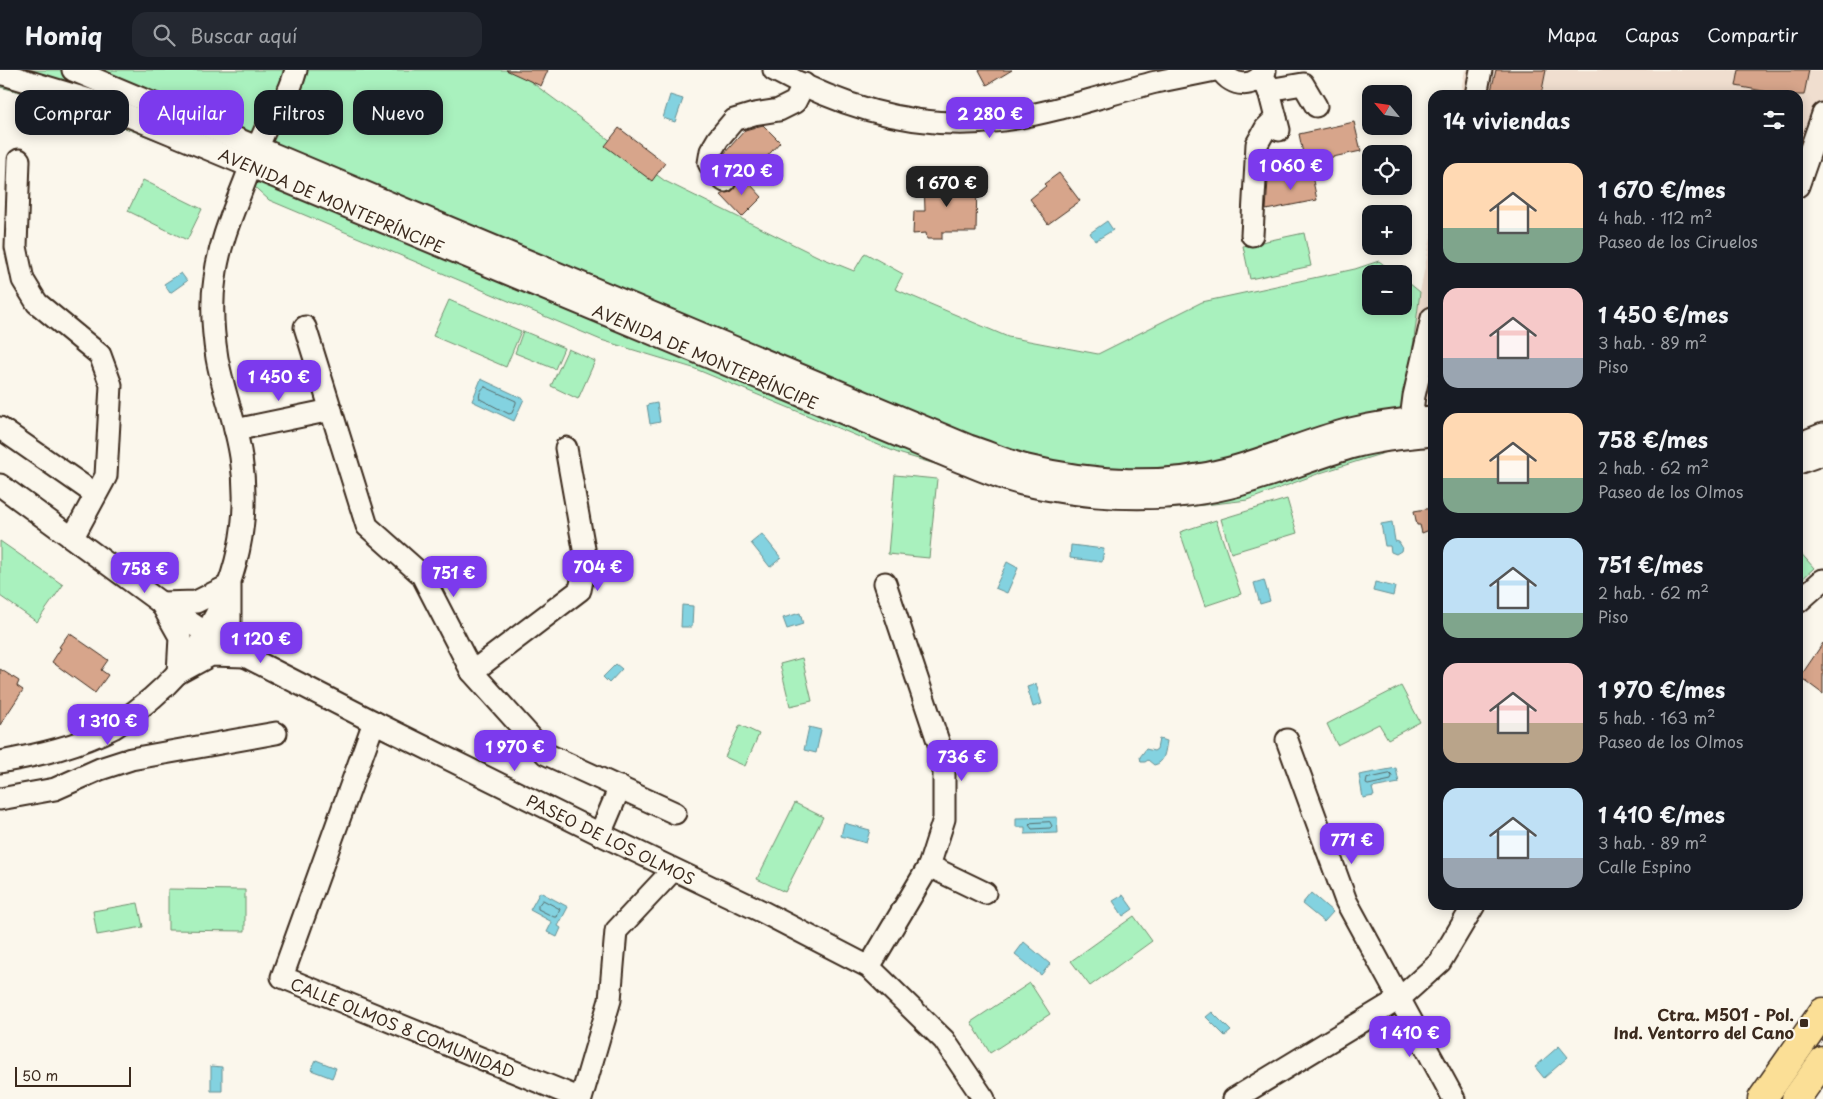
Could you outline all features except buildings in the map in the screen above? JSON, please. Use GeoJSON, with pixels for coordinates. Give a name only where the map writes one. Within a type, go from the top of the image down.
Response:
{"type":"FeatureCollection","features":[{"type":"Feature","properties":{"kind":"highway"},"geometry":{"type":"LineString","coordinates":[[1762,1099],[1823,1012]]}},
{"type":"Feature","properties":{"kind":"highway"},"geometry":{"type":"LineString","coordinates":[[1796,1099],[1823,1061]]}},
{"type":"Feature","properties":{"kind":"street","name":"AVENIDA DE MONTEPRÍNCIPE"},"geometry":{"type":"LineString","coordinates":[[73,70],[254,157],[961,462],[1020,483],[1090,496],[1136,498],[1185,495],[1238,485],[1352,448],[1385,441],[1428,436]]}},
{"type":"Feature","properties":{"kind":"street"},"geometry":{"type":"LineString","coordinates":[[279,90],[287,70]]}},
{"type":"Feature","properties":{"kind":"street"},"geometry":{"type":"LineString","coordinates":[[288,90],[296,70]]}},
{"type":"Feature","properties":{"kind":"street"},"geometry":{"type":"LineString","coordinates":[[774,70],[807,80],[831,98],[864,110],[906,119],[940,122],[1003,120],[1031,115],[1156,82],[1215,70]]}},
{"type":"Feature","properties":{"kind":"street"},"geometry":{"type":"LineString","coordinates":[[1221,70],[1231,81],[1240,84],[1263,80],[1303,84],[1316,106]]}},
{"type":"Feature","properties":{"kind":"street"},"geometry":{"type":"LineString","coordinates":[[1477,90],[1481,70]]}},
{"type":"Feature","properties":{"kind":"street","name":"AVENIDA DE MONTEPRÍNCIPE"},"geometry":{"type":"LineString","coordinates":[[0,73],[94,101],[254,157],[960,442],[1025,465],[1067,474],[1139,480],[1185,477],[1229,469],[1345,430],[1428,417]]}},
{"type":"Feature","properties":{"kind":"street"},"geometry":{"type":"LineString","coordinates":[[725,181],[714,172],[709,163],[711,151],[718,139],[734,120],[754,114],[779,110],[795,102],[807,80]]}},
{"type":"Feature","properties":{"kind":"street"},"geometry":{"type":"LineString","coordinates":[[1252,235],[1257,144],[1266,128],[1278,125],[1263,80]]}},
{"type":"Feature","properties":{"kind":"street"},"geometry":{"type":"LineString","coordinates":[[1803,172],[1823,114]]}},
{"type":"Feature","properties":{"kind":"street"},"geometry":{"type":"LineString","coordinates":[[0,762],[37,755],[84,741],[115,727],[146,704],[178,673],[206,633],[230,585],[241,543],[244,500],[241,457],[217,357],[213,312],[215,277],[228,224],[264,135]]}},
{"type":"Feature","properties":{"kind":"street"},"geometry":{"type":"LineString","coordinates":[[19,160],[16,247],[22,280],[37,303],[100,355],[111,385],[106,476],[73,537]]}},
{"type":"Feature","properties":{"kind":"street"},"geometry":{"type":"LineString","coordinates":[[305,327],[367,526],[422,575],[472,672],[546,754],[675,814]]}},
{"type":"Feature","properties":{"kind":"street"},"geometry":{"type":"LineString","coordinates":[[1411,419],[1414,396],[1428,335]]}},
{"type":"Feature","properties":{"kind":"street"},"geometry":{"type":"LineString","coordinates":[[235,430],[331,410]]}},
{"type":"Feature","properties":{"kind":"street"},"geometry":{"type":"LineString","coordinates":[[0,428],[95,494]]}},
{"type":"Feature","properties":{"kind":"street"},"geometry":{"type":"LineString","coordinates":[[1803,442],[1823,434]]}},
{"type":"Feature","properties":{"kind":"street"},"geometry":{"type":"LineString","coordinates":[[472,672],[580,590],[586,560],[566,448]]}},
{"type":"Feature","properties":{"kind":"street"},"geometry":{"type":"LineString","coordinates":[[1803,461],[1823,454]]}},
{"type":"Feature","properties":{"kind":"street","name":"PASEO DE LOS OLMOS"},"geometry":{"type":"LineString","coordinates":[[0,485],[161,603],[245,656],[673,870],[761,910],[869,967],[944,1040],[984,1099]]}},
{"type":"Feature","properties":{"kind":"street"},"geometry":{"type":"LineString","coordinates":[[1803,598],[1823,580]]}},
{"type":"Feature","properties":{"kind":"street"},"geometry":{"type":"LineString","coordinates":[[869,967],[929,866],[944,819],[944,758],[885,583]]}},
{"type":"Feature","properties":{"kind":"street"},"geometry":{"type":"LineString","coordinates":[[161,603],[196,602],[230,585]]}},
{"type":"Feature","properties":{"kind":"street"},"geometry":{"type":"LineString","coordinates":[[230,585],[230,632],[245,656]]}},
{"type":"Feature","properties":{"kind":"street","name":"PASEO DE LOS OLMOS"},"geometry":{"type":"LineString","coordinates":[[161,603],[180,637],[178,673]]}},
{"type":"Feature","properties":{"kind":"street","name":"PASEO DE LOS OLMOS"},"geometry":{"type":"LineString","coordinates":[[178,673],[211,655],[245,656]]}},
{"type":"Feature","properties":{"kind":"street","name":"CALLE OLMOS 8 COMUNIDAD"},"geometry":{"type":"LineString","coordinates":[[374,722],[282,978],[581,1099],[610,1000],[616,930],[673,870]]}},
{"type":"Feature","properties":{"kind":"street"},"geometry":{"type":"LineString","coordinates":[[0,799],[54,789],[100,769],[131,759],[276,733]]}},
{"type":"Feature","properties":{"kind":"street"},"geometry":{"type":"LineString","coordinates":[[1287,740],[1346,901],[1454,1099]]}},
{"type":"Feature","properties":{"kind":"street"},"geometry":{"type":"LineString","coordinates":[[84,741],[100,769]]}},
{"type":"Feature","properties":{"kind":"street"},"geometry":{"type":"LineString","coordinates":[[600,834],[620,787]]}},
{"type":"Feature","properties":{"kind":"street"},"geometry":{"type":"LineString","coordinates":[[929,866],[985,893]]}},
{"type":"Feature","properties":{"kind":"street"},"geometry":{"type":"LineString","coordinates":[[1234,1099],[1399,999],[1440,962],[1471,910]]}},
{"type":"Feature","properties":{"kind":"shaded area"},"geometry":{"type":"Polygon","coordinates":[[[1465,70],[1823,70],[1823,129],[1803,159],[1803,90],[1461,90],[1465,70]]]}},
{"type":"Feature","properties":{"kind":"shaded area"},"geometry":{"type":"Polygon","coordinates":[[[1428,252],[1428,399],[1407,396],[1420,292],[1428,252]]]}},
{"type":"Feature","properties":{"kind":"green space"},"geometry":{"type":"Polygon","coordinates":[[[0,70],[515,70],[665,181],[817,256],[854,271],[865,253],[903,274],[895,289],[1008,337],[1098,354],[1202,302],[1362,267],[1362,315],[1412,315],[1412,286],[1420,292],[1400,448],[1320,473],[1248,500],[1170,509],[1049,498],[898,453],[693,368],[601,340],[269,200],[237,171],[143,135],[244,135],[244,90],[139,90],[139,133],[129,129],[129,90],[15,91],[0,87],[0,70]]]}},
{"type":"Feature","properties":{"kind":"green space"},"geometry":{"type":"Polygon","coordinates":[[[143,180],[202,209],[187,240],[128,211],[143,180]]]}},
{"type":"Feature","properties":{"kind":"green space"},"geometry":{"type":"Polygon","coordinates":[[[1304,233],[1311,266],[1250,279],[1243,246],[1304,233]]]}},
{"type":"Feature","properties":{"kind":"green space"},"geometry":{"type":"Polygon","coordinates":[[[1379,261],[1384,265],[1367,265],[1379,261]]]}},
{"type":"Feature","properties":{"kind":"green space"},"geometry":{"type":"Polygon","coordinates":[[[449,300],[521,331],[506,367],[433,336],[449,300]]]}},
{"type":"Feature","properties":{"kind":"green space"},"geometry":{"type":"Polygon","coordinates":[[[523,331],[564,348],[555,369],[515,353],[523,331]]]}},
{"type":"Feature","properties":{"kind":"green space"},"geometry":{"type":"Polygon","coordinates":[[[568,349],[595,361],[578,399],[551,386],[568,349]]]}},
{"type":"Feature","properties":{"kind":"green space"},"geometry":{"type":"Polygon","coordinates":[[[895,475],[937,479],[929,558],[888,554],[895,475]]]}},
{"type":"Feature","properties":{"kind":"green space"},"geometry":{"type":"Polygon","coordinates":[[[1287,499],[1297,533],[1231,553],[1221,519],[1287,499]]]}},
{"type":"Feature","properties":{"kind":"green space"},"geometry":{"type":"Polygon","coordinates":[[[1216,520],[1241,594],[1205,606],[1180,532],[1216,520]]]}},
{"type":"Feature","properties":{"kind":"green space"},"geometry":{"type":"Polygon","coordinates":[[[0,541],[63,585],[37,622],[0,596],[0,541]]]}},
{"type":"Feature","properties":{"kind":"green space"},"geometry":{"type":"Polygon","coordinates":[[[1803,556],[1814,568],[1803,578],[1803,556]]]}},
{"type":"Feature","properties":{"kind":"green space"},"geometry":{"type":"Polygon","coordinates":[[[802,658],[812,701],[790,706],[780,664],[802,658]]]}},
{"type":"Feature","properties":{"kind":"green space"},"geometry":{"type":"Polygon","coordinates":[[[1401,686],[1420,722],[1388,739],[1379,724],[1337,745],[1327,724],[1401,686]]]}},
{"type":"Feature","properties":{"kind":"green space"},"geometry":{"type":"Polygon","coordinates":[[[740,725],[759,734],[745,766],[725,757],[740,725]]]}},
{"type":"Feature","properties":{"kind":"green space"},"geometry":{"type":"Polygon","coordinates":[[[795,803],[823,817],[785,892],[757,879],[795,803]]]}},
{"type":"Feature","properties":{"kind":"green space"},"geometry":{"type":"Polygon","coordinates":[[[168,889],[245,890],[245,931],[168,930],[168,889]]]}},
{"type":"Feature","properties":{"kind":"green space"},"geometry":{"type":"Polygon","coordinates":[[[138,903],[143,927],[97,935],[93,911],[138,903]]]}},
{"type":"Feature","properties":{"kind":"green space"},"geometry":{"type":"Polygon","coordinates":[[[1134,916],[1152,941],[1090,986],[1071,961],[1134,916]]]}},
{"type":"Feature","properties":{"kind":"green space"},"geometry":{"type":"Polygon","coordinates":[[[1030,983],[1050,1014],[990,1053],[971,1022],[1030,983]]]}},
{"type":"Feature","properties":{"kind":"water"},"geometry":{"type":"Polygon","coordinates":[[[670,95],[683,99],[675,122],[663,118],[670,95]]]}},
{"type":"Feature","properties":{"kind":"water"},"geometry":{"type":"Polygon","coordinates":[[[1107,221],[1113,230],[1095,241],[1090,233],[1107,221]]]}},
{"type":"Feature","properties":{"kind":"water"},"geometry":{"type":"Polygon","coordinates":[[[181,273],[187,281],[170,293],[164,284],[181,273]]]}},
{"type":"Feature","properties":{"kind":"water"},"geometry":{"type":"Polygon","coordinates":[[[481,379],[524,399],[514,421],[472,401],[481,379]]]}},
{"type":"Feature","properties":{"kind":"water"},"geometry":{"type":"Polygon","coordinates":[[[657,403],[660,422],[650,424],[647,405],[657,403]]]}},
{"type":"Feature","properties":{"kind":"water"},"geometry":{"type":"Polygon","coordinates":[[[1392,522],[1395,541],[1399,542],[1402,547],[1401,551],[1396,554],[1391,552],[1390,546],[1385,546],[1381,524],[1392,522]]]}},
{"type":"Feature","properties":{"kind":"water"},"geometry":{"type":"Polygon","coordinates":[[[762,534],[781,558],[770,567],[751,543],[762,534]]]}},
{"type":"Feature","properties":{"kind":"water"},"geometry":{"type":"Polygon","coordinates":[[[1071,545],[1104,549],[1102,562],[1070,558],[1071,545]]]}},
{"type":"Feature","properties":{"kind":"water"},"geometry":{"type":"Polygon","coordinates":[[[1007,562],[1018,568],[1007,593],[995,588],[1007,562]]]}},
{"type":"Feature","properties":{"kind":"water"},"geometry":{"type":"Polygon","coordinates":[[[1264,580],[1270,601],[1260,604],[1254,583],[1264,580]]]}},
{"type":"Feature","properties":{"kind":"water"},"geometry":{"type":"Polygon","coordinates":[[[1375,582],[1395,587],[1393,596],[1373,591],[1375,582]]]}},
{"type":"Feature","properties":{"kind":"water"},"geometry":{"type":"Polygon","coordinates":[[[682,605],[693,606],[692,627],[681,627],[682,605]]]}},
{"type":"Feature","properties":{"kind":"water"},"geometry":{"type":"Polygon","coordinates":[[[800,613],[803,624],[787,629],[783,618],[800,613]]]}},
{"type":"Feature","properties":{"kind":"water"},"geometry":{"type":"Polygon","coordinates":[[[616,664],[622,669],[609,683],[603,677],[616,664]]]}},
{"type":"Feature","properties":{"kind":"water"},"geometry":{"type":"Polygon","coordinates":[[[1036,684],[1042,704],[1033,707],[1027,687],[1036,684]]]}},
{"type":"Feature","properties":{"kind":"water"},"geometry":{"type":"Polygon","coordinates":[[[809,727],[821,730],[816,753],[804,750],[809,727]]]}},
{"type":"Feature","properties":{"kind":"water"},"geometry":{"type":"Polygon","coordinates":[[[1159,739],[1167,741],[1164,756],[1160,762],[1154,765],[1148,760],[1141,762],[1140,757],[1146,749],[1154,751],[1157,749],[1159,739]]]}},
{"type":"Feature","properties":{"kind":"water"},"geometry":{"type":"Polygon","coordinates":[[[1396,768],[1399,783],[1372,788],[1374,796],[1363,798],[1359,775],[1396,768]]]}},
{"type":"Feature","properties":{"kind":"water"},"geometry":{"type":"Polygon","coordinates":[[[1057,817],[1058,833],[1025,834],[1025,827],[1016,827],[1016,818],[1057,817]]]}},
{"type":"Feature","properties":{"kind":"water"},"geometry":{"type":"Polygon","coordinates":[[[844,823],[870,830],[866,843],[841,836],[844,823]]]}},
{"type":"Feature","properties":{"kind":"water"},"geometry":{"type":"Polygon","coordinates":[[[540,892],[568,907],[558,926],[561,928],[557,937],[547,932],[552,922],[530,910],[540,892]]]}},
{"type":"Feature","properties":{"kind":"water"},"geometry":{"type":"Polygon","coordinates":[[[1311,893],[1333,912],[1324,922],[1302,904],[1311,893]]]}},
{"type":"Feature","properties":{"kind":"water"},"geometry":{"type":"Polygon","coordinates":[[[1123,895],[1133,909],[1123,916],[1113,901],[1123,895]]]}},
{"type":"Feature","properties":{"kind":"water"},"geometry":{"type":"Polygon","coordinates":[[[1024,942],[1050,964],[1041,975],[1015,954],[1024,942]]]}},
{"type":"Feature","properties":{"kind":"water"},"geometry":{"type":"Polygon","coordinates":[[[1212,1012],[1231,1031],[1225,1036],[1206,1017],[1212,1012]]]}},
{"type":"Feature","properties":{"kind":"water"},"geometry":{"type":"Polygon","coordinates":[[[1559,1046],[1568,1057],[1544,1078],[1535,1067],[1559,1046]]]}},
{"type":"Feature","properties":{"kind":"water"},"geometry":{"type":"Polygon","coordinates":[[[316,1060],[336,1068],[332,1078],[311,1070],[316,1060]]]}},
{"type":"Feature","properties":{"kind":"water"},"geometry":{"type":"Polygon","coordinates":[[[211,1066],[222,1067],[222,1091],[211,1091],[211,1066]]]}},
{"type":"Feature","properties":{"kind":"place","name":"Ctra. M501 - Pol. Ind. Ventorro del Cano"},"geometry":{"type":"Point","coordinates":[1804,1023]}}]}
